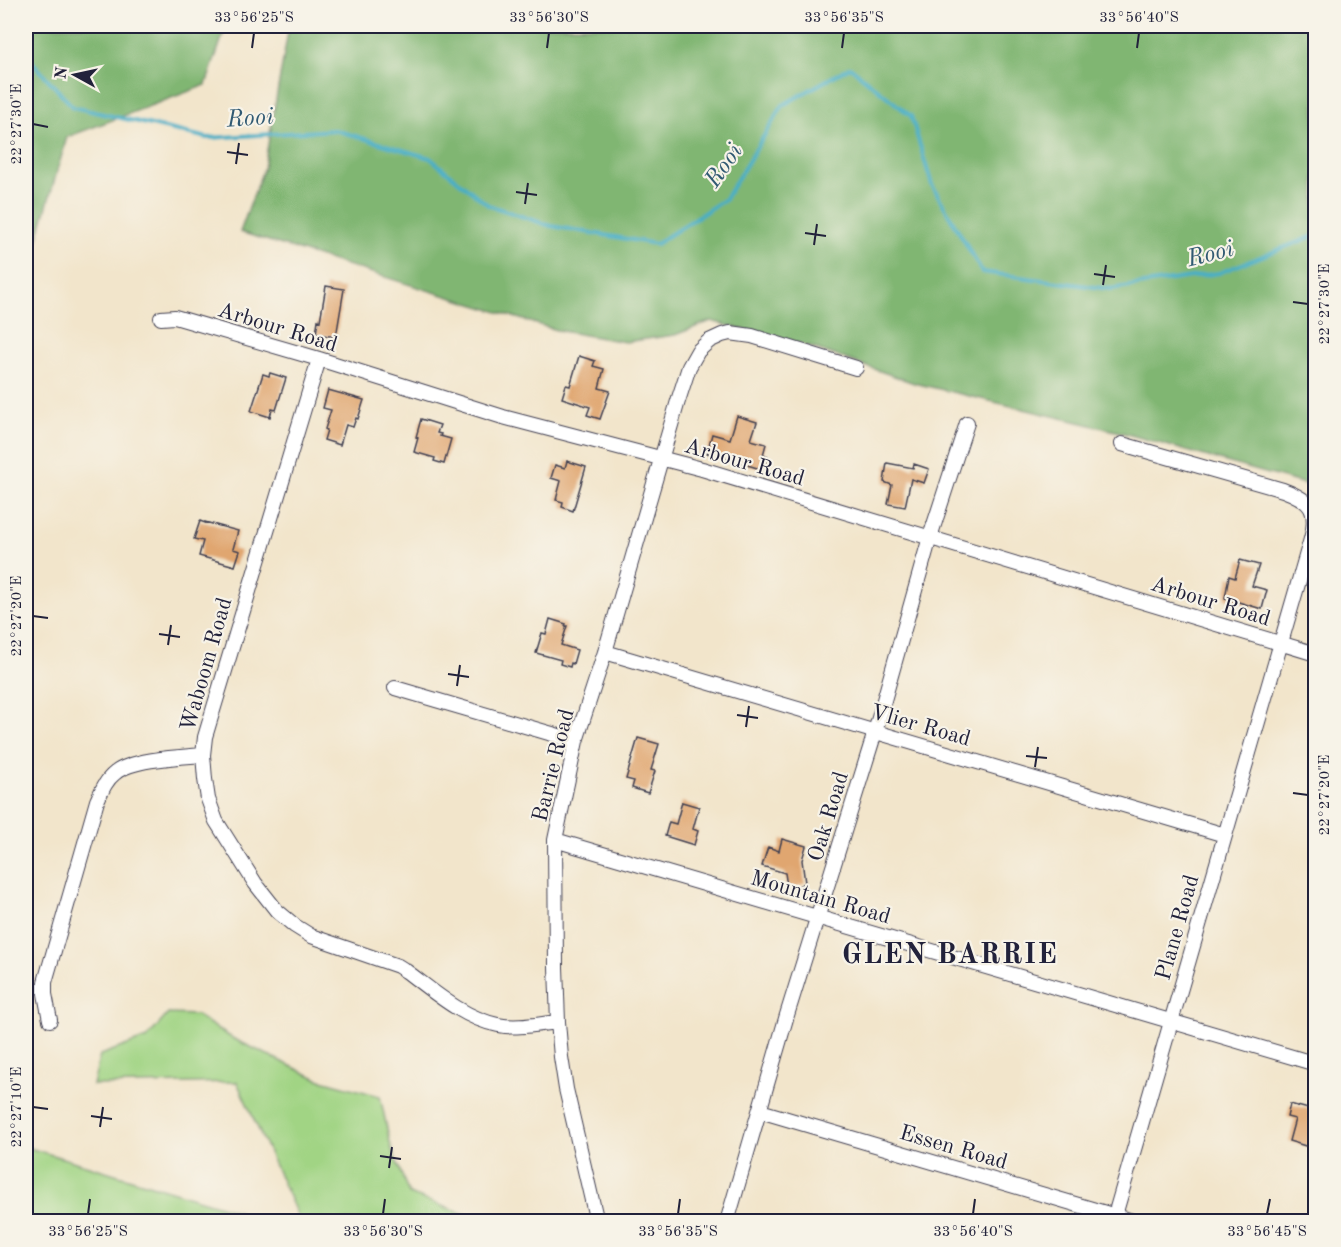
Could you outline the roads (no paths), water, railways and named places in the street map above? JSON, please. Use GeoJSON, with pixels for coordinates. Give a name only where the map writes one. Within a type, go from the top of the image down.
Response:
{"type":"FeatureCollection","features":[{"type":"Feature","properties":{"kind":"street","name":"Arbour Road"},"geometry":{"type":"LineString","coordinates":[[161,318],[175,317],[319,359],[503,417],[702,469],[1316,654]]}},
{"type":"Feature","properties":{"kind":"street","name":"Barrie Road"},"geometry":{"type":"LineString","coordinates":[[597,1221],[566,1089],[558,1022],[555,840],[576,741],[605,652],[678,401],[689,367],[702,347],[713,339],[730,333],[752,336],[856,368]]}},
{"type":"Feature","properties":{"kind":"street","name":"Waboom Road"},"geometry":{"type":"LineString","coordinates":[[319,359],[207,728],[203,754],[208,799],[216,822],[255,883],[277,911],[302,932],[406,971],[462,1011],[496,1025],[558,1022]]}},
{"type":"Feature","properties":{"kind":"street","name":"Oak Road"},"geometry":{"type":"LineString","coordinates":[[727,1221],[787,1015],[875,732],[930,537],[967,423]]}},
{"type":"Feature","properties":{"kind":"street","name":"Plane Road"},"geometry":{"type":"LineString","coordinates":[[1114,1218],[1282,644],[1313,530],[1312,511],[1299,496],[1122,444]]}},
{"type":"Feature","properties":{"kind":"street","name":"Vlier Road"},"geometry":{"type":"LineString","coordinates":[[605,652],[1225,835]]}},
{"type":"Feature","properties":{"kind":"street"},"geometry":{"type":"LineString","coordinates":[[395,688],[576,741]]}},
{"type":"Feature","properties":{"kind":"street"},"geometry":{"type":"LineString","coordinates":[[50,1020],[45,982],[97,801],[108,779],[116,771],[130,765],[203,754]]}},
{"type":"Feature","properties":{"kind":"street","name":"Mountain Road"},"geometry":{"type":"LineString","coordinates":[[555,840],[1316,1064]]}},
{"type":"Feature","properties":{"kind":"street","name":"Essen Road"},"geometry":{"type":"LineString","coordinates":[[760,1111],[1114,1218],[1136,1221]]}},
{"type":"Feature","properties":{"kind":"waterway","name":"Rooi"},"geometry":{"type":"LineString","coordinates":[[26,55],[73,107],[208,138],[335,130],[430,158],[488,205],[551,226],[656,244],[725,199],[783,105],[850,67],[911,116],[932,185],[982,272],[1110,289],[1219,273],[1316,235]]}},
{"type":"Feature","properties":{"kind":"district","name":"GLEN BARRIE"},"geometry":{"type":"Point","coordinates":[950,953]}}]}
